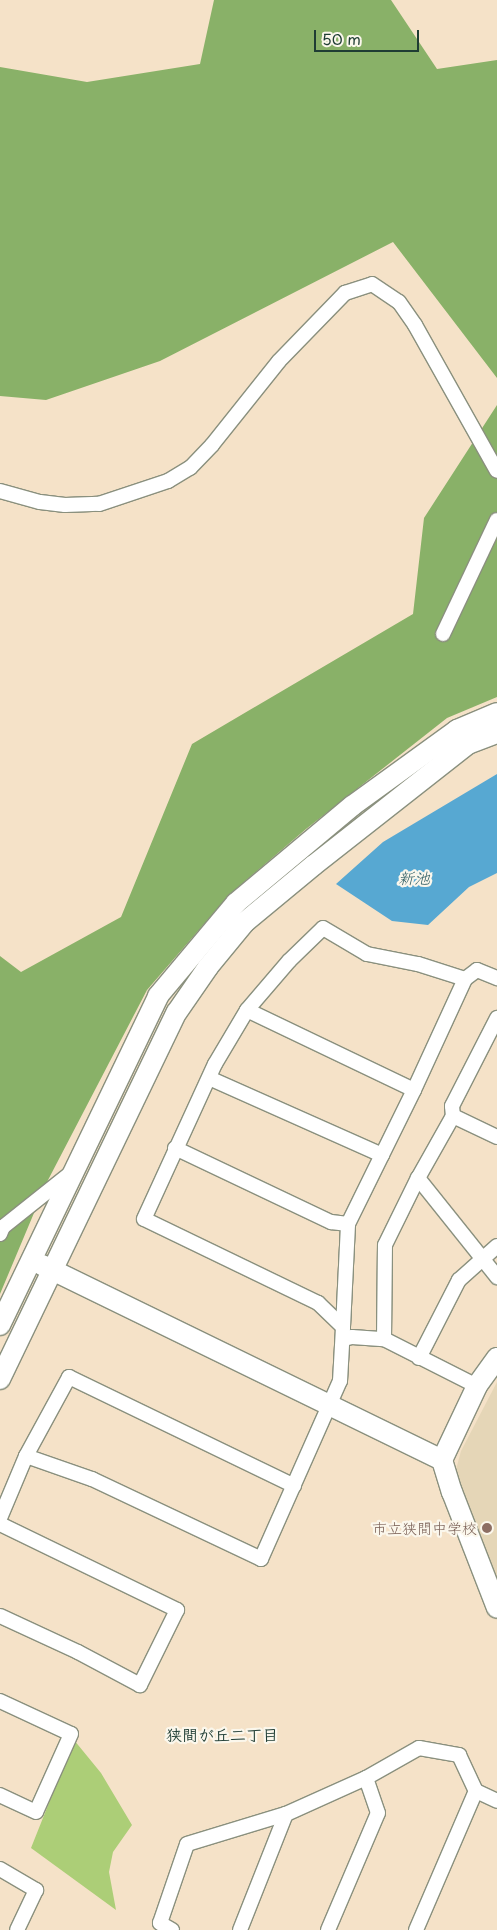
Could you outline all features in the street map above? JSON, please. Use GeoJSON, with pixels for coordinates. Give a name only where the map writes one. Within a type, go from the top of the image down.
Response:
{"type":"FeatureCollection","features":[{"type":"Feature","properties":{"kind":"street"},"geometry":{"type":"LineString","coordinates":[[0,491],[40,502],[91,504],[135,494],[168,482],[190,468],[212,445],[279,361],[345,294],[372,284],[399,302],[415,325],[497,471]]}},
{"type":"Feature","properties":{"kind":"street"},"geometry":{"type":"LineString","coordinates":[[443,634],[497,520]]}},
{"type":"Feature","properties":{"kind":"street"},"geometry":{"type":"LineString","coordinates":[[0,1325],[158,996],[236,903],[352,806],[457,730],[497,713]]}},
{"type":"Feature","properties":{"kind":"street"},"geometry":{"type":"LineString","coordinates":[[0,1379],[177,1012],[208,967],[245,922],[314,865],[468,744],[497,733]]}},
{"type":"Feature","properties":{"kind":"street"},"geometry":{"type":"LineString","coordinates":[[464,979],[418,964],[367,954],[323,928],[289,961],[247,1010],[209,1078],[175,1148],[144,1219],[318,1303],[343,1333],[384,1339],[477,1386]]}},
{"type":"Feature","properties":{"kind":"street"},"geometry":{"type":"LineString","coordinates":[[26,1456],[92,1479],[261,1559],[340,1382],[348,1224],[414,1090],[464,979],[477,970],[497,978]]}},
{"type":"Feature","properties":{"kind":"street"},"geometry":{"type":"LineString","coordinates":[[247,1010],[414,1090]]}},
{"type":"Feature","properties":{"kind":"street"},"geometry":{"type":"LineString","coordinates":[[384,1339],[385,1245],[418,1178],[453,1116],[452,1106],[497,1018]]}},
{"type":"Feature","properties":{"kind":"street"},"geometry":{"type":"LineString","coordinates":[[209,1078],[382,1155]]}},
{"type":"Feature","properties":{"kind":"street"},"geometry":{"type":"LineString","coordinates":[[453,1116],[497,1137]]}},
{"type":"Feature","properties":{"kind":"street"},"geometry":{"type":"LineString","coordinates":[[175,1148],[331,1222],[348,1224]]}},
{"type":"Feature","properties":{"kind":"street"},"geometry":{"type":"LineString","coordinates":[[0,1234],[3,1227],[76,1169]]}},
{"type":"Feature","properties":{"kind":"street"},"geometry":{"type":"LineString","coordinates":[[418,1178],[497,1277]]}},
{"type":"Feature","properties":{"kind":"street"},"geometry":{"type":"LineString","coordinates":[[419,1358],[459,1280],[497,1246]]}},
{"type":"Feature","properties":{"kind":"street"},"geometry":{"type":"LineString","coordinates":[[31,1261],[442,1460]]}},
{"type":"Feature","properties":{"kind":"street"},"geometry":{"type":"LineString","coordinates":[[497,1358],[477,1386],[442,1460],[452,1492],[497,1608]]}},
{"type":"Feature","properties":{"kind":"street"},"geometry":{"type":"LineString","coordinates":[[0,1518],[26,1456],[69,1376],[294,1486]]}},
{"type":"Feature","properties":{"kind":"street"},"geometry":{"type":"LineString","coordinates":[[0,1524],[177,1610],[140,1686],[78,1652],[0,1616]]}},
{"type":"Feature","properties":{"kind":"street"},"geometry":{"type":"LineString","coordinates":[[0,1702],[71,1734],[36,1812],[0,1795]]}},
{"type":"Feature","properties":{"kind":"street"},"geometry":{"type":"LineString","coordinates":[[172,1930],[160,1923],[188,1844],[286,1814],[366,1778],[419,1748],[459,1756],[476,1791],[497,1801]]}},
{"type":"Feature","properties":{"kind":"street"},"geometry":{"type":"LineString","coordinates":[[328,1930],[378,1813],[366,1778]]}},
{"type":"Feature","properties":{"kind":"street"},"geometry":{"type":"LineString","coordinates":[[416,1930],[476,1791]]}},
{"type":"Feature","properties":{"kind":"street"},"geometry":{"type":"LineString","coordinates":[[240,1930],[286,1814]]}},
{"type":"Feature","properties":{"kind":"street"},"geometry":{"type":"LineString","coordinates":[[0,1869],[36,1890],[19,1926],[33,1930]]}},
{"type":"Feature","properties":{"kind":"shaded area","name":"市立狭間中学校"},"geometry":{"type":"Polygon","coordinates":[[[497,1382],[497,1583],[455,1473],[461,1451],[497,1382]]]}},
{"type":"Feature","properties":{"kind":"green space"},"geometry":{"type":"Polygon","coordinates":[[[214,0],[391,0],[437,69],[497,60],[497,378],[393,242],[160,361],[46,400],[0,396],[0,67],[87,82],[200,64],[214,0]]]}},
{"type":"Feature","properties":{"kind":"green space"},"geometry":{"type":"Polygon","coordinates":[[[497,405],[497,697],[447,718],[306,829],[230,894],[147,990],[47,1182],[0,1294],[0,956],[21,972],[121,917],[192,744],[413,614],[424,518],[497,405]]]}},
{"type":"Feature","properties":{"kind":"green space"},"geometry":{"type":"Polygon","coordinates":[[[74,1740],[101,1773],[132,1825],[113,1852],[109,1872],[116,1910],[31,1848],[74,1740]]]}},
{"type":"Feature","properties":{"kind":"water","name":"新池"},"geometry":{"type":"Polygon","coordinates":[[[497,774],[497,873],[469,887],[428,925],[392,921],[336,884],[383,842],[497,774]]]}},
{"type":"Feature","properties":{"kind":"place","name":"市立狭間中学校"},"geometry":{"type":"Point","coordinates":[487,1528]}},
{"type":"Feature","properties":{"kind":"district","name":"狭間が丘二丁目"},"geometry":{"type":"Point","coordinates":[222,1734]}}]}
